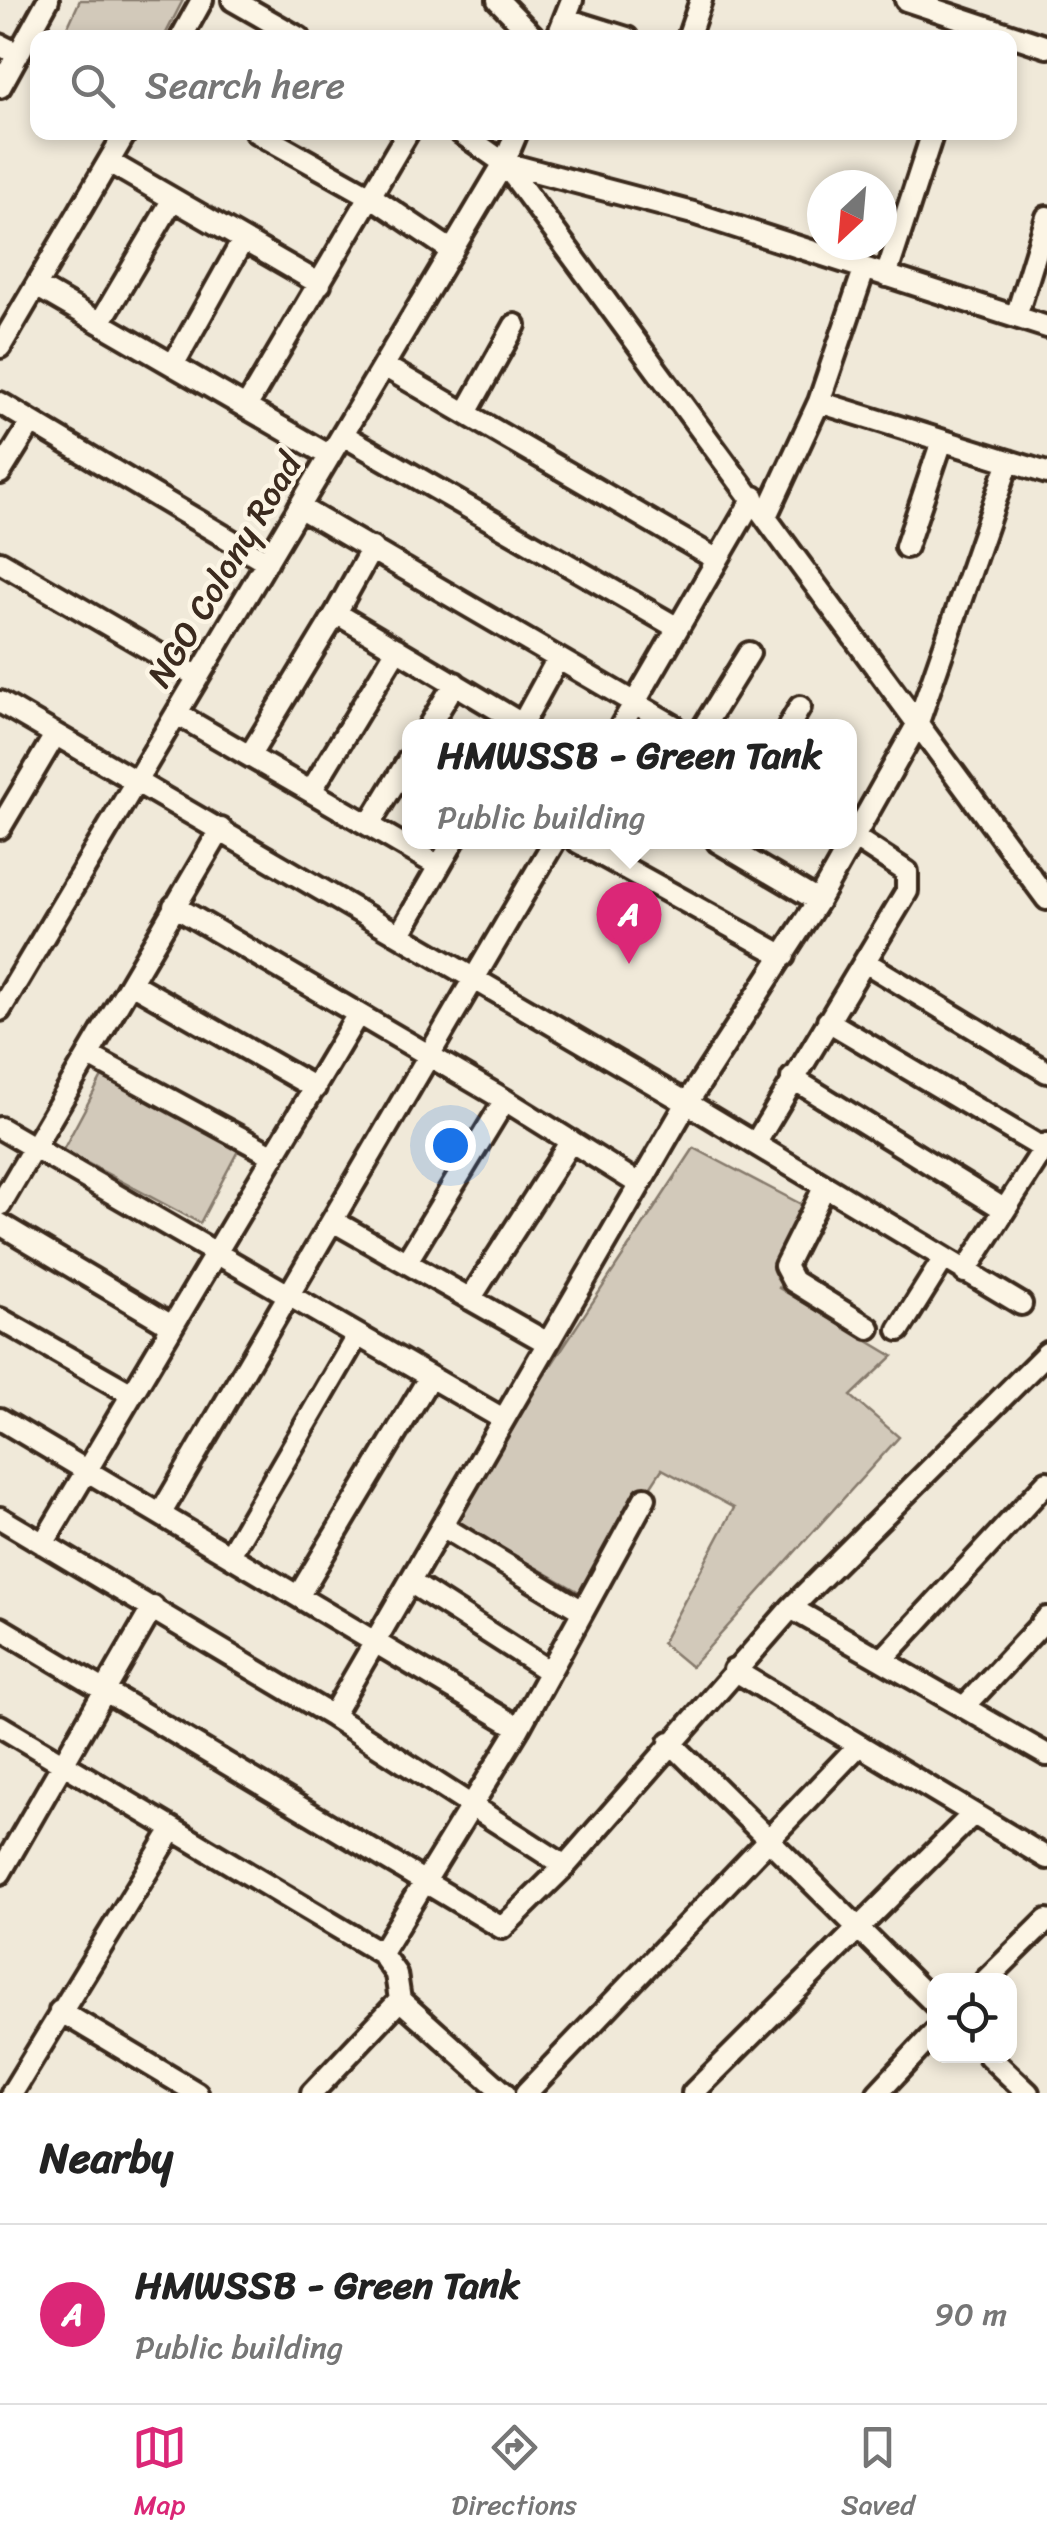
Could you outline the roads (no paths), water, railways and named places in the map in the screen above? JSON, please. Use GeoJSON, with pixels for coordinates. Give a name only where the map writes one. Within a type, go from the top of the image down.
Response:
{"type":"FeatureCollection","features":[{"type":"Feature","properties":{"kind":"street"},"geometry":{"type":"LineString","coordinates":[[0,86],[9,50],[48,0]]}},
{"type":"Feature","properties":{"kind":"street"},"geometry":{"type":"LineString","coordinates":[[185,30],[202,0]]}},
{"type":"Feature","properties":{"kind":"street"},"geometry":{"type":"LineString","coordinates":[[232,0],[285,30]]}},
{"type":"Feature","properties":{"kind":"street"},"geometry":{"type":"LineString","coordinates":[[498,0],[527,30]]}},
{"type":"Feature","properties":{"kind":"street"},"geometry":{"type":"LineString","coordinates":[[691,30],[700,0]]}},
{"type":"Feature","properties":{"kind":"street"},"geometry":{"type":"LineString","coordinates":[[906,0],[965,29]]}},
{"type":"Feature","properties":{"kind":"street"},"geometry":{"type":"LineString","coordinates":[[565,19],[601,30]]}},
{"type":"Feature","properties":{"kind":"street"},"geometry":{"type":"LineString","coordinates":[[1017,41],[1047,48]]}},
{"type":"Feature","properties":{"kind":"street"},"geometry":{"type":"LineString","coordinates":[[0,347],[121,140]]}},
{"type":"Feature","properties":{"kind":"street"},"geometry":{"type":"LineString","coordinates":[[270,140],[372,197],[452,251]]}},
{"type":"Feature","properties":{"kind":"street"},"geometry":{"type":"LineString","coordinates":[[246,408],[404,140]]}},
{"type":"Feature","properties":{"kind":"street"},"geometry":{"type":"LineString","coordinates":[[471,140],[504,163],[761,506],[1047,899]]}},
{"type":"Feature","properties":{"kind":"street","name":"NGO Colony Road"},"geometry":{"type":"LineString","coordinates":[[0,1010],[504,163],[514,140]]}},
{"type":"Feature","properties":{"kind":"street"},"geometry":{"type":"LineString","coordinates":[[886,276],[924,140]]}},
{"type":"Feature","properties":{"kind":"street"},"geometry":{"type":"LineString","coordinates":[[109,162],[320,284]]}},
{"type":"Feature","properties":{"kind":"street"},"geometry":{"type":"LineString","coordinates":[[504,163],[694,213],[1047,327]]}},
{"type":"Feature","properties":{"kind":"street"},"geometry":{"type":"LineString","coordinates":[[100,323],[173,199]]}},
{"type":"Feature","properties":{"kind":"street"},"geometry":{"type":"LineString","coordinates":[[1016,317],[1047,217]]}},
{"type":"Feature","properties":{"kind":"street"},"geometry":{"type":"LineString","coordinates":[[173,365],[243,240]]}},
{"type":"Feature","properties":{"kind":"street"},"geometry":{"type":"LineString","coordinates":[[625,719],[716,560],[761,506],[818,402],[864,270]]}},
{"type":"Feature","properties":{"kind":"street"},"geometry":{"type":"LineString","coordinates":[[38,287],[330,456]]}},
{"type":"Feature","properties":{"kind":"street"},"geometry":{"type":"LineString","coordinates":[[466,413],[515,325]]}},
{"type":"Feature","properties":{"kind":"street"},"geometry":{"type":"LineString","coordinates":[[384,366],[716,560]]}},
{"type":"Feature","properties":{"kind":"street"},"geometry":{"type":"LineString","coordinates":[[818,402],[1047,473]]}},
{"type":"Feature","properties":{"kind":"street"},"geometry":{"type":"LineString","coordinates":[[0,403],[266,562]]}},
{"type":"Feature","properties":{"kind":"street"},"geometry":{"type":"LineString","coordinates":[[0,473],[31,423]]}},
{"type":"Feature","properties":{"kind":"street"},"geometry":{"type":"LineString","coordinates":[[343,434],[676,626]]}},
{"type":"Feature","properties":{"kind":"street"},"geometry":{"type":"LineString","coordinates":[[906,548],[942,441]]}},
{"type":"Feature","properties":{"kind":"street"},"geometry":{"type":"LineString","coordinates":[[857,826],[917,725],[1009,462]]}},
{"type":"Feature","properties":{"kind":"street"},"geometry":{"type":"LineString","coordinates":[[300,507],[661,719]]}},
{"type":"Feature","properties":{"kind":"street"},"geometry":{"type":"LineString","coordinates":[[250,755],[372,548]]}},
{"type":"Feature","properties":{"kind":"street"},"geometry":{"type":"LineString","coordinates":[[0,562],[198,677]]}},
{"type":"Feature","properties":{"kind":"street"},"geometry":{"type":"LineString","coordinates":[[336,613],[512,719]]}},
{"type":"Feature","properties":{"kind":"street"},"geometry":{"type":"LineString","coordinates":[[310,791],[397,648]]}},
{"type":"Feature","properties":{"kind":"street"},"geometry":{"type":"LineString","coordinates":[[708,719],[749,653]]}},
{"type":"Feature","properties":{"kind":"street"},"geometry":{"type":"LineString","coordinates":[[524,719],[557,660]]}},
{"type":"Feature","properties":{"kind":"street"},"geometry":{"type":"LineString","coordinates":[[433,719],[456,683]]}},
{"type":"Feature","properties":{"kind":"street"},"geometry":{"type":"LineString","coordinates":[[0,702],[687,1102],[1020,1304]]}},
{"type":"Feature","properties":{"kind":"street"},"geometry":{"type":"LineString","coordinates":[[793,719],[800,708]]}},
{"type":"Feature","properties":{"kind":"street"},"geometry":{"type":"LineString","coordinates":[[176,714],[402,843]]}},
{"type":"Feature","properties":{"kind":"street"},"geometry":{"type":"LineString","coordinates":[[0,828],[55,735]]}},
{"type":"Feature","properties":{"kind":"street"},"geometry":{"type":"LineString","coordinates":[[370,824],[402,771]]}},
{"type":"Feature","properties":{"kind":"street"},"geometry":{"type":"LineString","coordinates":[[0,1204],[221,829]]}},
{"type":"Feature","properties":{"kind":"street"},"geometry":{"type":"LineString","coordinates":[[754,1144],[910,880],[906,872],[857,840]]}},
{"type":"Feature","properties":{"kind":"street"},"geometry":{"type":"LineString","coordinates":[[411,849],[439,866]]}},
{"type":"Feature","properties":{"kind":"street"},"geometry":{"type":"LineString","coordinates":[[400,934],[450,849]]}},
{"type":"Feature","properties":{"kind":"street"},"geometry":{"type":"LineString","coordinates":[[161,1512],[550,849]]}},
{"type":"Feature","properties":{"kind":"street"},"geometry":{"type":"LineString","coordinates":[[591,849],[784,956]]}},
{"type":"Feature","properties":{"kind":"street"},"geometry":{"type":"LineString","coordinates":[[730,849],[818,901]]}},
{"type":"Feature","properties":{"kind":"street"},"geometry":{"type":"LineString","coordinates":[[332,1716],[687,1102],[784,956],[844,849]]}},
{"type":"Feature","properties":{"kind":"street"},"geometry":{"type":"LineString","coordinates":[[174,906],[505,1100],[639,1184]]}},
{"type":"Feature","properties":{"kind":"street"},"geometry":{"type":"LineString","coordinates":[[864,962],[1047,1072]]}},
{"type":"Feature","properties":{"kind":"street"},"geometry":{"type":"LineString","coordinates":[[131,983],[316,1088]]}},
{"type":"Feature","properties":{"kind":"street"},"geometry":{"type":"LineString","coordinates":[[44,1544],[358,1014]]}},
{"type":"Feature","properties":{"kind":"street"},"geometry":{"type":"LineString","coordinates":[[828,1020],[1046,1147],[1002,1208],[965,1272]]}},
{"type":"Feature","properties":{"kind":"street"},"geometry":{"type":"LineString","coordinates":[[88,1055],[274,1156]]}},
{"type":"Feature","properties":{"kind":"street"},"geometry":{"type":"LineString","coordinates":[[792,1078],[1002,1208]]}},
{"type":"Feature","properties":{"kind":"street"},"geometry":{"type":"LineString","coordinates":[[407,1261],[505,1100]]}},
{"type":"Feature","properties":{"kind":"street"},"geometry":{"type":"LineString","coordinates":[[0,1128],[503,1419]]}},
{"type":"Feature","properties":{"kind":"street"},"geometry":{"type":"LineString","coordinates":[[470,1299],[571,1142]]}},
{"type":"Feature","properties":{"kind":"street"},"geometry":{"type":"LineString","coordinates":[[825,1186],[785,1266],[787,1274],[869,1328]]}},
{"type":"Feature","properties":{"kind":"street"},"geometry":{"type":"LineString","coordinates":[[333,1221],[546,1342]]}},
{"type":"Feature","properties":{"kind":"street"},"geometry":{"type":"LineString","coordinates":[[0,1224],[172,1326]]}},
{"type":"Feature","properties":{"kind":"street"},"geometry":{"type":"LineString","coordinates":[[899,1330],[944,1258]]}},
{"type":"Feature","properties":{"kind":"street"},"geometry":{"type":"LineString","coordinates":[[0,1319],[130,1394]]}},
{"type":"Feature","properties":{"kind":"street"},"geometry":{"type":"LineString","coordinates":[[231,1553],[357,1336]]}},
{"type":"Feature","properties":{"kind":"street"},"geometry":{"type":"LineString","coordinates":[[0,1628],[426,1879],[502,1928],[565,1866],[790,1608],[1047,1353]]}},
{"type":"Feature","properties":{"kind":"street"},"geometry":{"type":"LineString","coordinates":[[299,1595],[430,1378]]}},
{"type":"Feature","properties":{"kind":"street"},"geometry":{"type":"LineString","coordinates":[[0,1418],[518,1728]]}},
{"type":"Feature","properties":{"kind":"street"},"geometry":{"type":"LineString","coordinates":[[882,1658],[1047,1482]]}},
{"type":"Feature","properties":{"kind":"street"},"geometry":{"type":"LineString","coordinates":[[380,1953],[518,1728],[645,1498]]}},
{"type":"Feature","properties":{"kind":"street"},"geometry":{"type":"LineString","coordinates":[[0,1518],[332,1716],[565,1866]]}},
{"type":"Feature","properties":{"kind":"street"},"geometry":{"type":"LineString","coordinates":[[442,1526],[580,1610]]}},
{"type":"Feature","properties":{"kind":"street"},"geometry":{"type":"LineString","coordinates":[[410,1582],[547,1670]]}},
{"type":"Feature","properties":{"kind":"street"},"geometry":{"type":"LineString","coordinates":[[0,1873],[153,1607]]}},
{"type":"Feature","properties":{"kind":"street"},"geometry":{"type":"LineString","coordinates":[[790,1608],[966,1705],[1047,1755]]}},
{"type":"Feature","properties":{"kind":"street"},"geometry":{"type":"LineString","coordinates":[[966,1705],[1047,1618]]}},
{"type":"Feature","properties":{"kind":"street"},"geometry":{"type":"LineString","coordinates":[[734,1670],[1047,1858]]}},
{"type":"Feature","properties":{"kind":"street"},"geometry":{"type":"LineString","coordinates":[[0,1726],[380,1953],[396,1974],[400,2000],[504,2093]]}},
{"type":"Feature","properties":{"kind":"street"},"geometry":{"type":"LineString","coordinates":[[670,1742],[927,1995]]}},
{"type":"Feature","properties":{"kind":"street"},"geometry":{"type":"LineString","coordinates":[[526,2093],[859,1745]]}},
{"type":"Feature","properties":{"kind":"street"},"geometry":{"type":"LineString","coordinates":[[693,2093],[973,1814]]}},
{"type":"Feature","properties":{"kind":"street"},"geometry":{"type":"LineString","coordinates":[[12,2093],[173,1829]]}},
{"type":"Feature","properties":{"kind":"street"},"geometry":{"type":"LineString","coordinates":[[993,1973],[1047,1920]]}},
{"type":"Feature","properties":{"kind":"street"},"geometry":{"type":"LineString","coordinates":[[312,2093],[400,2000]]}},
{"type":"Feature","properties":{"kind":"street"},"geometry":{"type":"LineString","coordinates":[[60,2011],[197,2093]]}},
{"type":"Feature","properties":{"kind":"street"},"geometry":{"type":"LineString","coordinates":[[878,2093],[927,2040]]}},
{"type":"Feature","properties":{"kind":"street"},"geometry":{"type":"LineString","coordinates":[[996,2063],[1028,2093]]}},
{"type":"Feature","properties":{"kind":"place","name":"HMWSSB - Green Tank"},"geometry":{"type":"Point","coordinates":[629,964]}}]}
